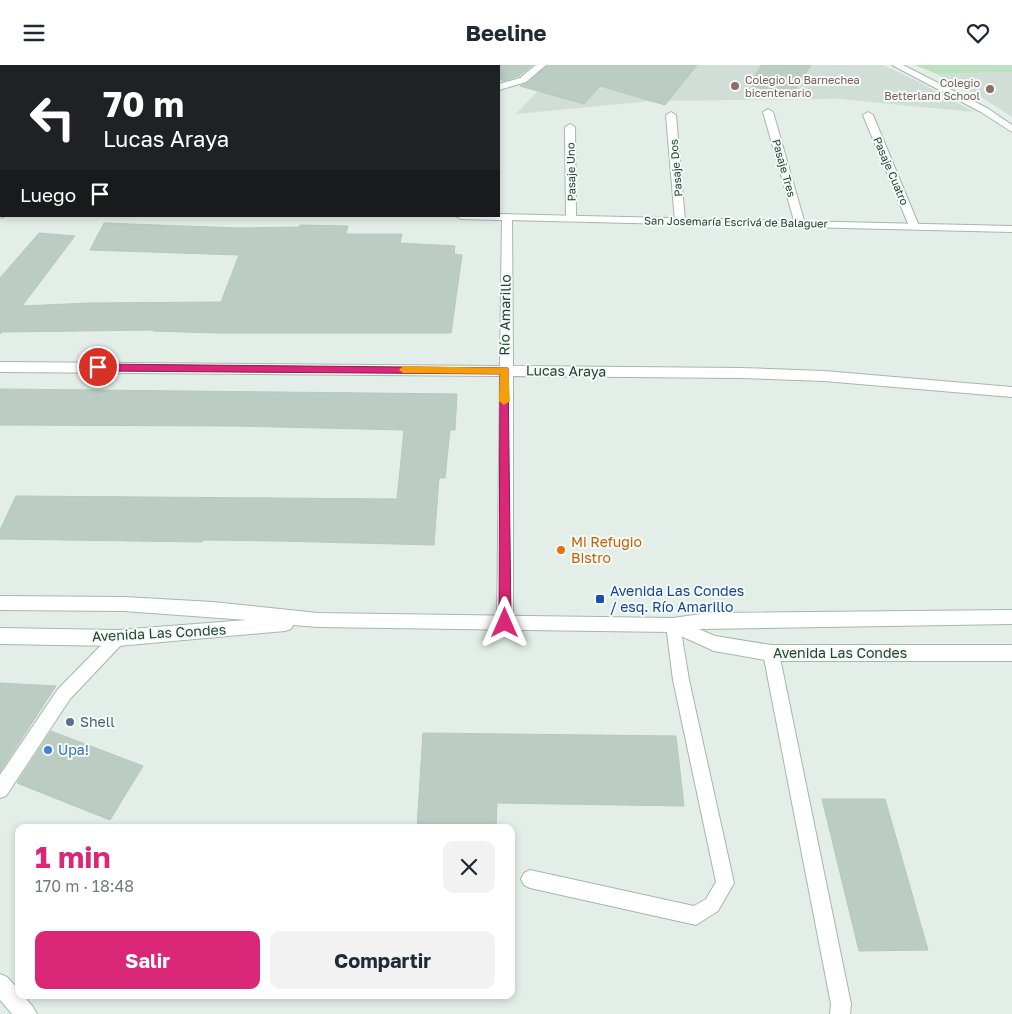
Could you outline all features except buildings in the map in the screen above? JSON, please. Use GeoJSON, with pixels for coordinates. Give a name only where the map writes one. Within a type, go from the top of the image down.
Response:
{"type":"FeatureCollection","features":[{"type":"Feature","properties":{"kind":"street"},"geometry":{"type":"LineString","coordinates":[[500,87],[523,80],[542,65]]}},
{"type":"Feature","properties":{"kind":"street"},"geometry":{"type":"LineString","coordinates":[[896,65],[964,99],[1012,129]]}},
{"type":"Feature","properties":{"kind":"street","name":"Pasaje Tres"},"geometry":{"type":"LineString","coordinates":[[768,112],[800,224]]}},
{"type":"Feature","properties":{"kind":"street","name":"Pasaje Dos"},"geometry":{"type":"LineString","coordinates":[[671,115],[680,221]]}},
{"type":"Feature","properties":{"kind":"street","name":"Pasaje Cuatro"},"geometry":{"type":"LineString","coordinates":[[868,115],[914,226]]}},
{"type":"Feature","properties":{"kind":"street","name":"Pasaje Uno"},"geometry":{"type":"LineString","coordinates":[[570,127],[572,218]]}},
{"type":"Feature","properties":{"kind":"street","name":"San Josemaría Escrivá de Balaguer"},"geometry":{"type":"LineString","coordinates":[[500,217],[1012,229]]}},
{"type":"Feature","properties":{"kind":"street","name":"Río Amarillo"},"geometry":{"type":"LineString","coordinates":[[505,623],[504,370],[506,217]]}},
{"type":"Feature","properties":{"kind":"street","name":"Lucas Araya"},"geometry":{"type":"LineString","coordinates":[[0,367],[504,370],[824,376],[1012,391]]}},
{"type":"Feature","properties":{"kind":"street","name":"Avenida Las Condes"},"geometry":{"type":"LineString","coordinates":[[0,603],[124,604],[213,609],[318,620],[505,623],[673,625],[708,620],[1012,617]]}},
{"type":"Feature","properties":{"kind":"street","name":"Avenida Las Condes"},"geometry":{"type":"LineString","coordinates":[[0,636],[118,638],[318,620]]}},
{"type":"Feature","properties":{"kind":"street","name":"Avenida Las Condes"},"geometry":{"type":"LineString","coordinates":[[673,625],[714,643],[771,653],[1012,653]]}},
{"type":"Feature","properties":{"kind":"street"},"geometry":{"type":"LineString","coordinates":[[0,983],[26,1014]]}},
{"type":"Feature","properties":{"kind":"lane"},"geometry":{"type":"LineString","coordinates":[[530,879],[696,916],[712,905],[725,883],[681,680],[673,625]]}},
{"type":"Feature","properties":{"kind":"lane"},"geometry":{"type":"LineString","coordinates":[[0,790],[57,694],[118,638]]}},
{"type":"Feature","properties":{"kind":"lane"},"geometry":{"type":"LineString","coordinates":[[771,653],[841,1004],[840,1014]]}},
{"type":"Feature","properties":{"kind":"shaded area","name":"Colegio Lo Barnechea bicentenario"},"geometry":{"type":"Polygon","coordinates":[[[562,65],[883,65],[974,112],[839,99],[651,101],[516,114],[562,65]]]}},
{"type":"Feature","properties":{"kind":"shaded area","name":"Colegio Betterland School"},"geometry":{"type":"Polygon","coordinates":[[[1012,72],[1012,117],[978,95],[937,74],[1012,72]]]}},
{"type":"Feature","properties":{"kind":"green space"},"geometry":{"type":"Polygon","coordinates":[[[915,65],[1012,65],[1012,72],[937,74],[915,65]]]}},
{"type":"Feature","properties":{"kind":"slow traffic"},"geometry":{"type":"LineString","coordinates":[[403,370],[504,370],[504,401]]}},
{"type":"Feature","properties":{"kind":"place","name":"Colegio Lo Barnechea bicentenario"},"geometry":{"type":"Point","coordinates":[735,86]}},
{"type":"Feature","properties":{"kind":"place","name":"Colegio Betterland School"},"geometry":{"type":"Point","coordinates":[990,89]}},
{"type":"Feature","properties":{"kind":"place","name":"Mi Refugio Bistro"},"geometry":{"type":"Point","coordinates":[561,550]}},
{"type":"Feature","properties":{"kind":"place","name":"Avenida Las Condes / esq. Río Amarillo"},"geometry":{"type":"Point","coordinates":[600,599]}},
{"type":"Feature","properties":{"kind":"place","name":"Shell"},"geometry":{"type":"Point","coordinates":[70,722]}},
{"type":"Feature","properties":{"kind":"place","name":"Upa!"},"geometry":{"type":"Point","coordinates":[48,750]}},
{"type":"Feature","properties":{"kind":"route"},"geometry":{"type":"LineString","coordinates":[[98,367],[504,370],[505,623]]}}]}
